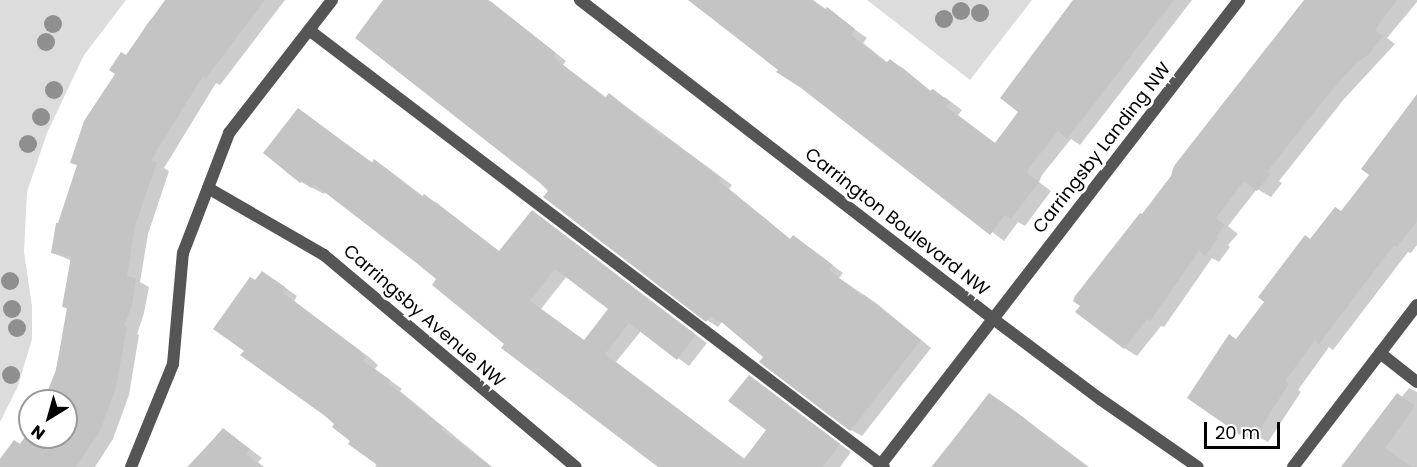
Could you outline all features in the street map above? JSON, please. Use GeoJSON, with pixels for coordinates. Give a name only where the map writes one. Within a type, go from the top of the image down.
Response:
{"type":"FeatureCollection","features":[{"type":"Feature","properties":{"kind":"street"},"geometry":{"type":"LineString","coordinates":[[131,467],[173,364],[183,253],[229,133],[332,0]]}},
{"type":"Feature","properties":{"kind":"street","name":"Carrington Boulevard NW"},"geometry":{"type":"LineString","coordinates":[[580,0],[992,318],[1100,399],[1198,467]]}},
{"type":"Feature","properties":{"kind":"street","name":"Carringsby Landing NW"},"geometry":{"type":"LineString","coordinates":[[881,466],[992,318],[1239,0]]}},
{"type":"Feature","properties":{"kind":"street"},"geometry":{"type":"LineString","coordinates":[[309,30],[881,466]]}},
{"type":"Feature","properties":{"kind":"street","name":"Carringsby Avenue NW"},"geometry":{"type":"LineString","coordinates":[[208,188],[324,255],[576,467]]}},
{"type":"Feature","properties":{"kind":"street"},"geometry":{"type":"LineString","coordinates":[[1293,467],[1417,305]]}},
{"type":"Feature","properties":{"kind":"street"},"geometry":{"type":"LineString","coordinates":[[1380,353],[1417,382]]}},
{"type":"Feature","properties":{"kind":"shaded area"},"geometry":{"type":"Polygon","coordinates":[[[0,0],[126,0],[84,55],[47,133],[27,192],[24,252],[32,306],[32,339],[18,386],[0,422],[0,0]]]}},
{"type":"Feature","properties":{"kind":"shaded area"},"geometry":{"type":"Polygon","coordinates":[[[867,0],[1032,0],[970,80],[867,0]]]}},
{"type":"Feature","properties":{"kind":"building"},"geometry":{"type":"Polygon","coordinates":[[[165,0],[265,0],[206,78],[203,76],[151,160],[157,162],[135,226],[127,276],[136,278],[132,305],[124,326],[127,326],[116,387],[100,431],[76,467],[0,467],[0,459],[14,440],[18,443],[18,449],[78,449],[78,389],[48,389],[56,370],[67,308],[62,307],[71,257],[51,253],[56,223],[58,223],[77,165],[70,163],[84,121],[115,74],[109,70],[121,52],[126,55],[165,0]]]}},
{"type":"Feature","properties":{"kind":"building"},"geometry":{"type":"Polygon","coordinates":[[[383,0],[488,0],[556,53],[553,57],[605,98],[609,93],[664,138],[665,136],[721,178],[719,181],[754,210],[790,239],[793,235],[833,265],[829,270],[921,340],[850,431],[759,362],[763,357],[719,320],[718,322],[711,316],[706,322],[543,197],[548,191],[540,183],[355,38],[383,0]]]}},
{"type":"Feature","properties":{"kind":"building"},"geometry":{"type":"Polygon","coordinates":[[[688,0],[812,0],[825,10],[827,7],[855,29],[851,35],[886,63],[890,59],[930,91],[933,89],[950,102],[946,107],[995,143],[1018,112],[1000,98],[1073,0],[1174,0],[1067,139],[1058,131],[1029,168],[1027,173],[1039,182],[1011,219],[1005,215],[990,235],[801,88],[776,72],[778,70],[688,0]]]}},
{"type":"Feature","properties":{"kind":"building"},"geometry":{"type":"Polygon","coordinates":[[[1304,0],[1397,0],[1375,30],[1383,36],[1368,55],[1357,62],[1331,91],[1267,172],[1270,174],[1257,191],[1244,181],[1216,218],[1225,225],[1216,237],[1218,238],[1205,256],[1199,251],[1150,321],[1147,319],[1124,349],[1075,312],[1080,306],[1073,301],[1075,296],[1140,213],[1142,214],[1171,176],[1174,166],[1304,0]]]}},
{"type":"Feature","properties":{"kind":"building"},"geometry":{"type":"Polygon","coordinates":[[[1417,94],[1417,221],[1397,247],[1394,245],[1319,344],[1315,340],[1285,381],[1289,384],[1255,436],[1244,429],[1240,435],[1187,398],[1229,334],[1236,339],[1264,302],[1258,297],[1305,235],[1310,239],[1335,207],[1341,211],[1369,175],[1361,169],[1417,94]]]}},
{"type":"Feature","properties":{"kind":"building"},"geometry":{"type":"Polygon","coordinates":[[[298,108],[372,163],[374,159],[422,197],[424,194],[499,251],[532,210],[696,335],[677,360],[629,323],[605,354],[744,459],[766,430],[728,401],[749,375],[840,444],[823,467],[658,467],[501,348],[504,344],[432,285],[436,279],[414,261],[314,184],[311,188],[302,181],[300,183],[263,153],[298,108]],[[555,269],[530,301],[584,340],[608,309],[555,269]]]}},
{"type":"Feature","properties":{"kind":"building"},"geometry":{"type":"Polygon","coordinates":[[[262,271],[285,287],[282,292],[356,348],[366,357],[363,361],[390,380],[388,383],[442,427],[441,429],[492,467],[380,467],[348,444],[350,441],[332,427],[334,424],[325,416],[240,355],[244,351],[213,329],[250,277],[255,280],[262,271]]]}},
{"type":"Feature","properties":{"kind":"building"},"geometry":{"type":"Polygon","coordinates":[[[989,393],[1019,414],[1087,467],[932,467],[989,393]]]}},
{"type":"Feature","properties":{"kind":"building"},"geometry":{"type":"Polygon","coordinates":[[[1397,393],[1415,406],[1385,448],[1412,467],[1341,467],[1397,393]]]}},
{"type":"Feature","properties":{"kind":"building"},"geometry":{"type":"Polygon","coordinates":[[[223,428],[250,449],[246,454],[262,467],[189,467],[223,428]]]}}]}
